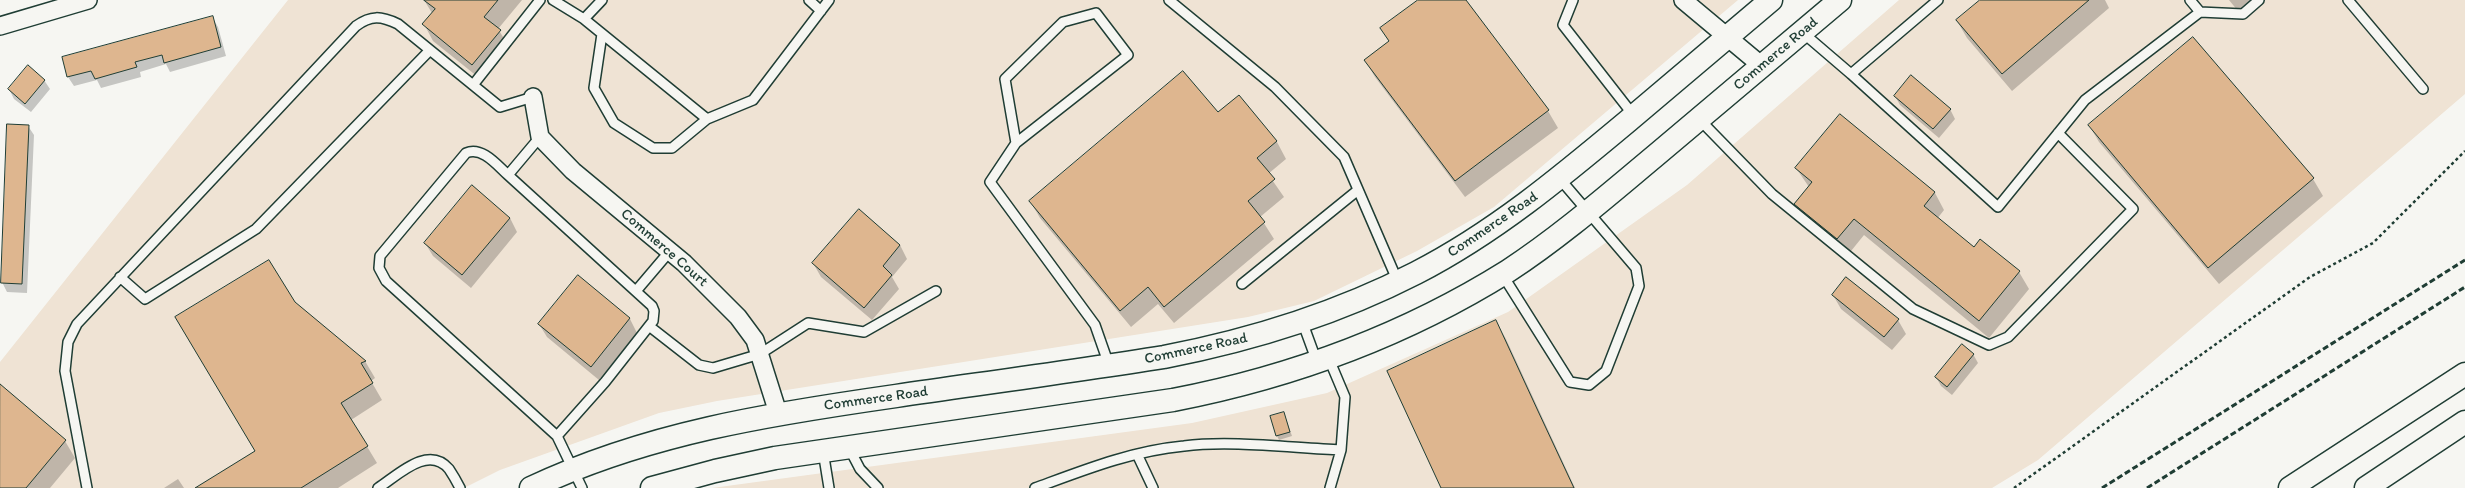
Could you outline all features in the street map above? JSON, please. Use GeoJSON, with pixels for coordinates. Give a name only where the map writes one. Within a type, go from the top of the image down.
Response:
{"type":"FeatureCollection","features":[{"type":"Feature","properties":{"kind":"main road","name":"Commerce Road"},"geometry":{"type":"LineString","coordinates":[[531,488],[578,478],[669,437],[778,413],[1109,365],[1224,345],[1302,321],[1398,282],[1474,240],[1560,179],[1771,0]]}},
{"type":"Feature","properties":{"kind":"main road","name":"Commerce Road"},"geometry":{"type":"LineString","coordinates":[[652,488],[715,471],[823,451],[1173,400],[1254,382],[1323,361],[1407,326],[1502,274],[1537,251],[1588,212],[1840,0]]}},
{"type":"Feature","properties":{"kind":"main road"},"geometry":{"type":"LineString","coordinates":[[2290,488],[2465,374]]}},
{"type":"Feature","properties":{"kind":"main road"},"geometry":{"type":"LineString","coordinates":[[2366,488],[2465,422]]}},
{"type":"Feature","properties":{"kind":"street"},"geometry":{"type":"LineString","coordinates":[[0,26],[88,0]]}},
{"type":"Feature","properties":{"kind":"street"},"geometry":{"type":"LineString","coordinates":[[1683,0],[1762,66]]}},
{"type":"Feature","properties":{"kind":"street"},"geometry":{"type":"LineString","coordinates":[[534,97],[540,137]]}},
{"type":"Feature","properties":{"kind":"street","name":"Commerce Court"},"geometry":{"type":"LineString","coordinates":[[540,137],[573,171],[670,251],[738,317],[755,340],[778,413]]}},
{"type":"Feature","properties":{"kind":"lane"},"geometry":{"type":"LineString","coordinates":[[473,85],[540,0]]}},
{"type":"Feature","properties":{"kind":"lane"},"geometry":{"type":"LineString","coordinates":[[552,0],[584,19],[707,119]]}},
{"type":"Feature","properties":{"kind":"lane"},"geometry":{"type":"LineString","coordinates":[[584,19],[602,0]]}},
{"type":"Feature","properties":{"kind":"lane"},"geometry":{"type":"LineString","coordinates":[[809,0],[821,11]]}},
{"type":"Feature","properties":{"kind":"lane"},"geometry":{"type":"LineString","coordinates":[[602,34],[594,88],[614,123],[653,148],[672,148],[707,119],[752,100],[829,0]]}},
{"type":"Feature","properties":{"kind":"lane"},"geometry":{"type":"LineString","coordinates":[[1168,0],[1280,93],[1344,157],[1398,282]]}},
{"type":"Feature","properties":{"kind":"lane"},"geometry":{"type":"LineString","coordinates":[[1573,0],[1563,25],[1634,116]]}},
{"type":"Feature","properties":{"kind":"lane"},"geometry":{"type":"LineString","coordinates":[[1851,74],[1938,0]]}},
{"type":"Feature","properties":{"kind":"lane"},"geometry":{"type":"LineString","coordinates":[[2190,0],[2200,12]]}},
{"type":"Feature","properties":{"kind":"lane"},"geometry":{"type":"LineString","coordinates":[[1802,32],[1851,74],[1998,207],[2085,100],[2200,12],[2243,14],[2259,0]]}},
{"type":"Feature","properties":{"kind":"lane"},"geometry":{"type":"LineString","coordinates":[[2348,0],[2423,89]]}},
{"type":"Feature","properties":{"kind":"lane"},"geometry":{"type":"LineString","coordinates":[[1016,142],[1005,79],[1063,22],[1096,13],[1128,55],[1016,142],[990,182],[1095,325],[1109,365]]}},
{"type":"Feature","properties":{"kind":"lane"},"geometry":{"type":"LineString","coordinates":[[88,488],[65,370],[65,356],[68,342],[77,324],[360,23],[374,17],[386,18],[398,24],[500,108],[534,97]]}},
{"type":"Feature","properties":{"kind":"lane"},"geometry":{"type":"LineString","coordinates":[[120,278],[145,299],[256,229],[430,50]]}},
{"type":"Feature","properties":{"kind":"lane"},"geometry":{"type":"LineString","coordinates":[[1699,119],[1772,194],[1913,309],[1989,345],[2008,337],[2133,209],[2058,133]]}},
{"type":"Feature","properties":{"kind":"lane"},"geometry":{"type":"LineString","coordinates":[[508,175],[540,137]]}},
{"type":"Feature","properties":{"kind":"lane"},"geometry":{"type":"LineString","coordinates":[[557,436],[605,382],[653,321],[654,311],[636,291],[508,175],[483,154],[476,151],[466,153],[380,256],[379,268],[386,281],[557,436],[578,478]]}},
{"type":"Feature","properties":{"kind":"lane"},"geometry":{"type":"LineString","coordinates":[[1502,274],[1570,382],[1589,385],[1606,371],[1639,286],[1636,268],[1560,179]]}},
{"type":"Feature","properties":{"kind":"lane"},"geometry":{"type":"LineString","coordinates":[[1242,284],[1358,190]]}},
{"type":"Feature","properties":{"kind":"lane"},"geometry":{"type":"LineString","coordinates":[[636,291],[670,251]]}},
{"type":"Feature","properties":{"kind":"lane"},"geometry":{"type":"LineString","coordinates":[[649,326],[705,368],[712,368],[760,354],[808,323],[864,332],[936,291]]}},
{"type":"Feature","properties":{"kind":"lane"},"geometry":{"type":"LineString","coordinates":[[1302,321],[1323,361],[1340,382],[1345,397],[1341,450],[1330,488]]}},
{"type":"Feature","properties":{"kind":"lane"},"geometry":{"type":"LineString","coordinates":[[1035,488],[1122,456],[1184,446],[1216,445],[1341,450]]}},
{"type":"Feature","properties":{"kind":"lane"},"geometry":{"type":"LineString","coordinates":[[848,447],[860,469],[878,488]]}},
{"type":"Feature","properties":{"kind":"lane"},"geometry":{"type":"LineString","coordinates":[[823,451],[829,488]]}},
{"type":"Feature","properties":{"kind":"lane"},"geometry":{"type":"LineString","coordinates":[[1138,454],[1153,488]]}},
{"type":"Feature","properties":{"kind":"lane"},"geometry":{"type":"LineString","coordinates":[[378,488],[419,462],[429,459],[444,465],[460,488]]}},
{"type":"Feature","properties":{"kind":"path"},"geometry":{"type":"LineString","coordinates":[[2014,488],[2310,277],[2373,243],[2465,151]]}},
{"type":"Feature","properties":{"kind":"shaded area"},"geometry":{"type":"Polygon","coordinates":[[[288,0],[1738,0],[1494,207],[1417,251],[1314,301],[1248,317],[717,401],[659,413],[500,470],[464,488],[0,488],[0,362],[288,0]]]}},
{"type":"Feature","properties":{"kind":"shaded area"},"geometry":{"type":"Polygon","coordinates":[[[1899,0],[2465,0],[2465,94],[2038,460],[1992,488],[712,488],[1192,423],[1327,393],[1508,312],[1687,185],[1899,0]]]}},
{"type":"Feature","properties":{"kind":"building"},"geometry":{"type":"Polygon","coordinates":[[[424,0],[498,0],[484,17],[501,30],[472,65],[422,24],[435,9],[424,0]]]}},
{"type":"Feature","properties":{"kind":"building"},"geometry":{"type":"Polygon","coordinates":[[[1418,0],[1466,0],[1549,110],[1455,181],[1364,60],[1389,41],[1380,28],[1418,0]]]}},
{"type":"Feature","properties":{"kind":"building"},"geometry":{"type":"Polygon","coordinates":[[[1980,0],[2089,0],[2002,74],[1956,20],[1980,0]]]}},
{"type":"Feature","properties":{"kind":"building"},"geometry":{"type":"Polygon","coordinates":[[[213,16],[221,47],[164,63],[162,55],[135,62],[137,67],[95,79],[91,71],[67,77],[62,57],[213,16]]]}},
{"type":"Feature","properties":{"kind":"building"},"geometry":{"type":"Polygon","coordinates":[[[2193,37],[2314,178],[2208,268],[2088,125],[2193,37]]]}},
{"type":"Feature","properties":{"kind":"building"},"geometry":{"type":"Polygon","coordinates":[[[28,65],[45,80],[25,104],[8,89],[28,65]]]}},
{"type":"Feature","properties":{"kind":"building"},"geometry":{"type":"Polygon","coordinates":[[[1183,71],[1218,112],[1239,95],[1277,141],[1257,158],[1275,179],[1248,201],[1265,222],[1164,307],[1148,287],[1120,311],[1029,201],[1183,71]]]}},
{"type":"Feature","properties":{"kind":"building"},"geometry":{"type":"Polygon","coordinates":[[[1911,75],[1951,109],[1933,129],[1894,96],[1911,75]]]}},
{"type":"Feature","properties":{"kind":"building"},"geometry":{"type":"Polygon","coordinates":[[[1840,114],[1935,192],[1924,206],[1974,247],[1980,239],[2020,271],[1979,321],[1854,219],[1837,239],[1794,204],[1812,182],[1795,168],[1840,114]]]}},
{"type":"Feature","properties":{"kind":"building"},"geometry":{"type":"Polygon","coordinates":[[[7,124],[29,125],[22,284],[1,283],[7,124]]]}},
{"type":"Feature","properties":{"kind":"building"},"geometry":{"type":"Polygon","coordinates":[[[472,185],[510,218],[462,275],[424,243],[472,185]]]}},
{"type":"Feature","properties":{"kind":"building"},"geometry":{"type":"Polygon","coordinates":[[[859,209],[900,245],[883,266],[892,275],[864,308],[812,263],[859,209]]]}},
{"type":"Feature","properties":{"kind":"building"},"geometry":{"type":"Polygon","coordinates":[[[269,260],[295,302],[366,361],[361,363],[373,383],[341,403],[368,446],[301,488],[195,488],[255,451],[175,317],[269,260]]]}},
{"type":"Feature","properties":{"kind":"building"},"geometry":{"type":"Polygon","coordinates":[[[578,275],[630,318],[591,367],[538,324],[578,275]]]}},
{"type":"Feature","properties":{"kind":"building"},"geometry":{"type":"Polygon","coordinates":[[[1846,277],[1899,319],[1884,337],[1832,295],[1846,277]]]}},
{"type":"Feature","properties":{"kind":"building"},"geometry":{"type":"Polygon","coordinates":[[[1496,320],[1574,488],[1441,488],[1387,371],[1496,320]]]}},
{"type":"Feature","properties":{"kind":"building"},"geometry":{"type":"Polygon","coordinates":[[[1962,344],[1974,354],[1947,387],[1935,377],[1962,344]]]}},
{"type":"Feature","properties":{"kind":"building"},"geometry":{"type":"Polygon","coordinates":[[[0,384],[66,440],[26,488],[0,488],[0,384]]]}},
{"type":"Feature","properties":{"kind":"building"},"geometry":{"type":"Polygon","coordinates":[[[1284,412],[1290,432],[1276,436],[1270,416],[1284,412]]]}},
{"type":"Feature","properties":{"kind":"railway"},"geometry":{"type":"LineString","coordinates":[[2102,488],[2465,260]]}},
{"type":"Feature","properties":{"kind":"railway"},"geometry":{"type":"LineString","coordinates":[[2147,488],[2465,287]]}}]}
